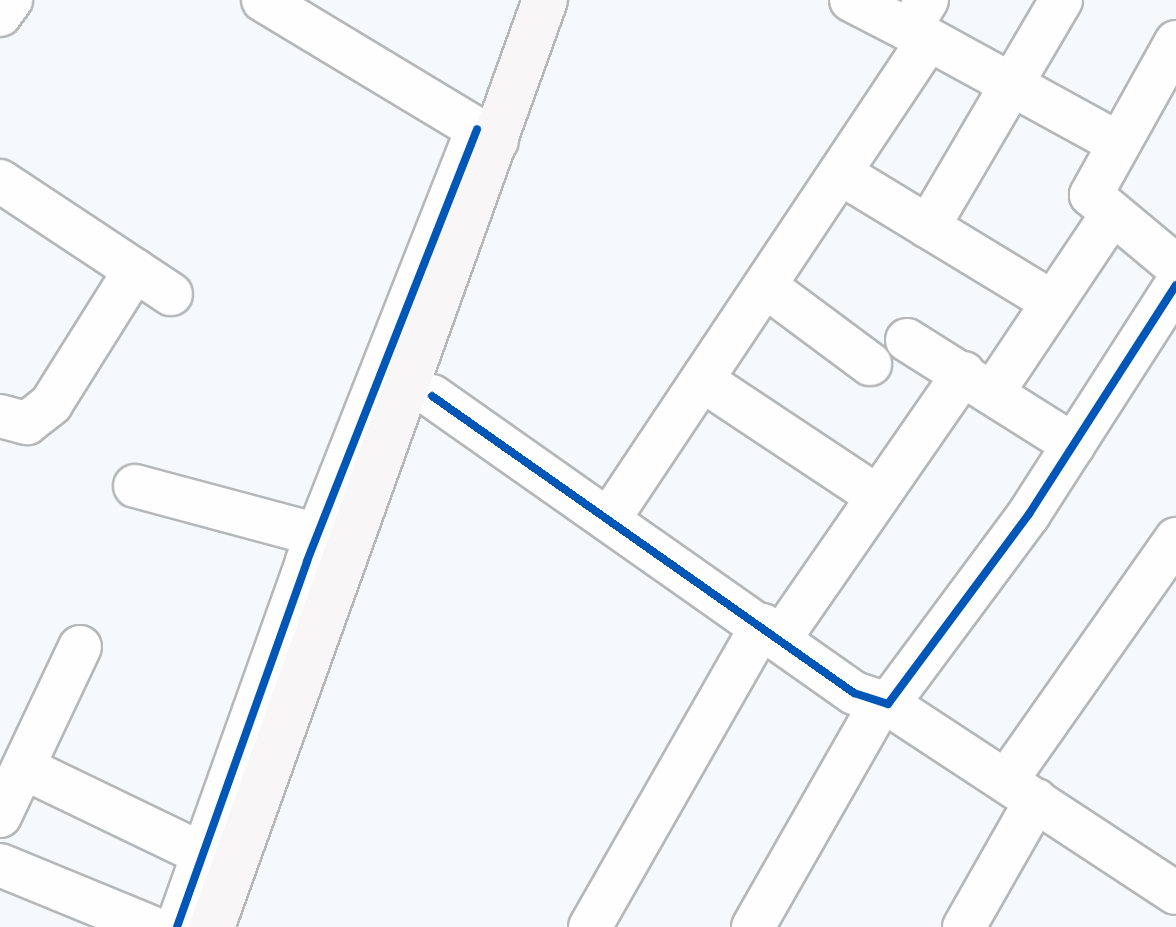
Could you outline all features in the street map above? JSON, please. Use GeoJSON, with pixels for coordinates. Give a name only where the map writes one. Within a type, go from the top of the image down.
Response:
{"type":"FeatureCollection","features":[{"type":"Feature","properties":{"kind":"main road"},"geometry":{"type":"LineString","coordinates":[[212,927],[488,144],[511,100],[545,0]]}},
{"type":"Feature","properties":{"kind":"main road"},"geometry":{"type":"LineString","coordinates":[[240,927],[509,187],[511,100]]}},
{"type":"Feature","properties":{"kind":"street"},"geometry":{"type":"LineString","coordinates":[[0,15],[11,0]]}},
{"type":"Feature","properties":{"kind":"street"},"geometry":{"type":"LineString","coordinates":[[177,927],[318,535],[488,144],[263,0]]}},
{"type":"Feature","properties":{"kind":"street"},"geometry":{"type":"LineString","coordinates":[[851,0],[919,22],[1015,84],[1118,143]]}},
{"type":"Feature","properties":{"kind":"street"},"geometry":{"type":"LineString","coordinates":[[928,227],[1015,84],[1061,0]]}},
{"type":"Feature","properties":{"kind":"street"},"geometry":{"type":"LineString","coordinates":[[611,516],[921,51],[919,22]]}},
{"type":"Feature","properties":{"kind":"street"},"geometry":{"type":"LineString","coordinates":[[1176,42],[1091,195],[1110,217],[1176,266]]}},
{"type":"Feature","properties":{"kind":"street"},"geometry":{"type":"LineString","coordinates":[[840,173],[1052,302]]}},
{"type":"Feature","properties":{"kind":"street"},"geometry":{"type":"LineString","coordinates":[[0,181],[171,294]]}},
{"type":"Feature","properties":{"kind":"street"},"geometry":{"type":"LineString","coordinates":[[590,927],[771,631],[878,497],[1052,302],[1110,217]]}},
{"type":"Feature","properties":{"kind":"street"},"geometry":{"type":"LineString","coordinates":[[0,416],[27,423],[51,404],[135,270]]}},
{"type":"Feature","properties":{"kind":"street"},"geometry":{"type":"LineString","coordinates":[[753,927],[884,703],[1074,445],[1176,285]]}},
{"type":"Feature","properties":{"kind":"street"},"geometry":{"type":"LineString","coordinates":[[765,286],[870,364]]}},
{"type":"Feature","properties":{"kind":"street"},"geometry":{"type":"LineString","coordinates":[[907,340],[1074,445]]}},
{"type":"Feature","properties":{"kind":"street"},"geometry":{"type":"LineString","coordinates":[[702,380],[878,497]]}},
{"type":"Feature","properties":{"kind":"street"},"geometry":{"type":"LineString","coordinates":[[432,396],[611,516],[854,693],[884,703],[1176,893]]}},
{"type":"Feature","properties":{"kind":"street"},"geometry":{"type":"LineString","coordinates":[[135,486],[318,535]]}},
{"type":"Feature","properties":{"kind":"street"},"geometry":{"type":"LineString","coordinates":[[964,927],[1021,790],[1176,539]]}},
{"type":"Feature","properties":{"kind":"street"},"geometry":{"type":"LineString","coordinates":[[0,816],[80,647]]}},
{"type":"Feature","properties":{"kind":"street"},"geometry":{"type":"LineString","coordinates":[[24,768],[203,854]]}},
{"type":"Feature","properties":{"kind":"street"},"geometry":{"type":"LineString","coordinates":[[0,865],[151,927]]}},
{"type":"Feature","properties":{"kind":"cycle path"},"geometry":{"type":"LineString","coordinates":[[177,927],[307,561],[477,129]]}},
{"type":"Feature","properties":{"kind":"cycle path"},"geometry":{"type":"LineString","coordinates":[[432,396],[854,693],[888,704],[1029,514],[1176,285]]}}]}
